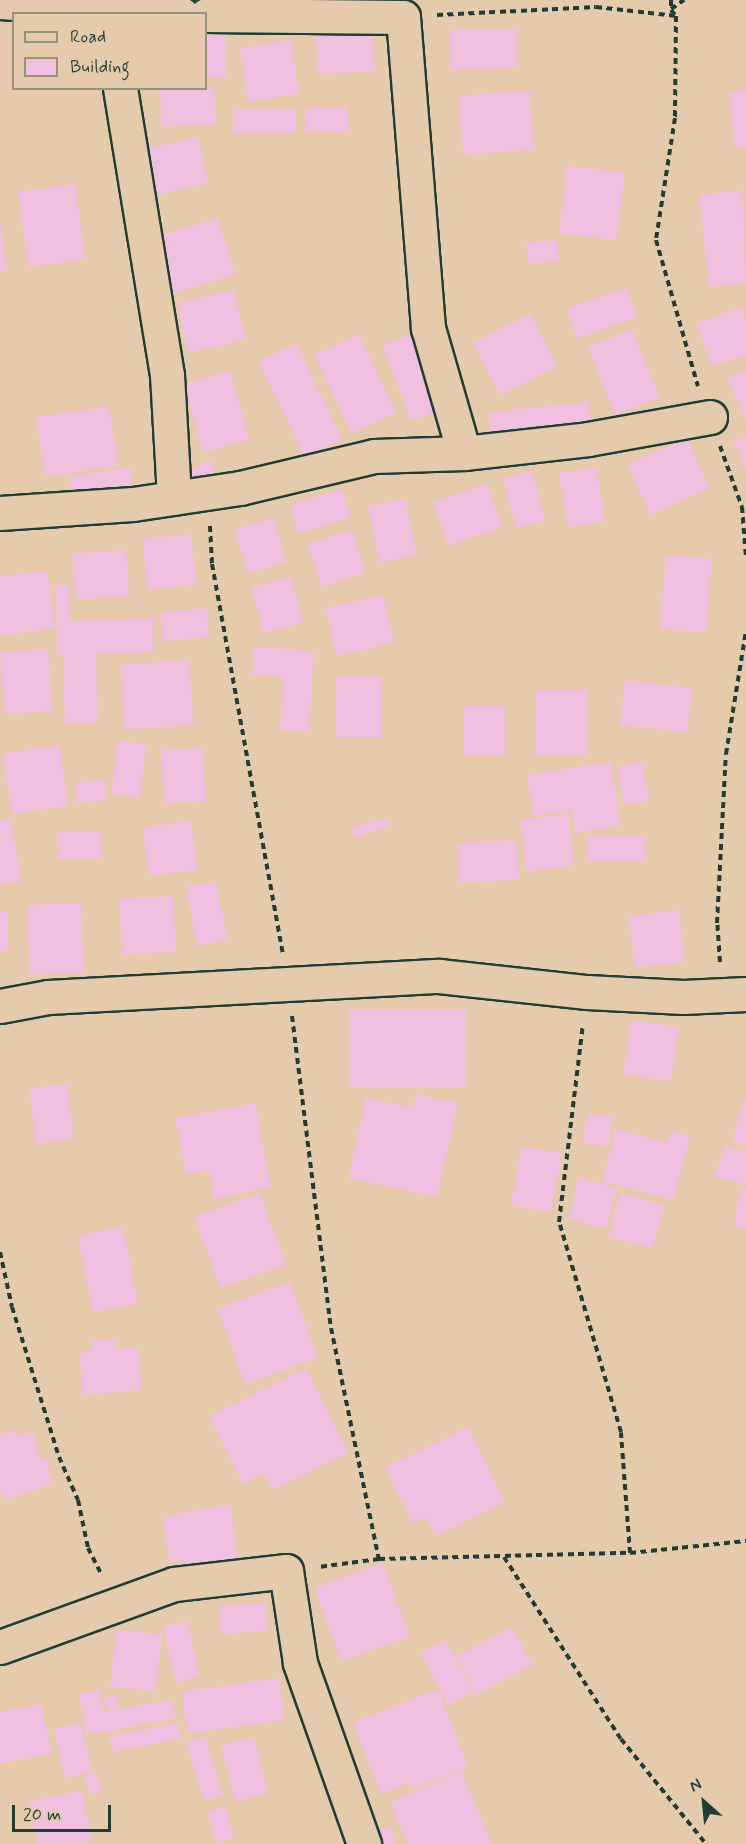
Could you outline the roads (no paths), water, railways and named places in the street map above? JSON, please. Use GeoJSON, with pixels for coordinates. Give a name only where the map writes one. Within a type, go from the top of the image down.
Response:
{"type":"FeatureCollection","features":[{"type":"Feature","properties":{"kind":"street"},"geometry":{"type":"LineString","coordinates":[[0,2],[157,12]]}},
{"type":"Feature","properties":{"kind":"street"},"geometry":{"type":"LineString","coordinates":[[207,15],[403,17],[428,328],[464,453]]}},
{"type":"Feature","properties":{"kind":"street"},"geometry":{"type":"LineString","coordinates":[[120,90],[167,375],[174,498]]}},
{"type":"Feature","properties":{"kind":"street"},"geometry":{"type":"LineString","coordinates":[[0,513],[174,498],[208,493],[374,456],[464,453],[588,439],[710,417]]}},
{"type":"Feature","properties":{"kind":"street"},"geometry":{"type":"LineString","coordinates":[[0,1006],[48,997],[439,976],[587,992],[734,995]]}},
{"type":"Feature","properties":{"kind":"street"},"geometry":{"type":"LineString","coordinates":[[0,1647],[115,1602],[174,1584],[286,1571],[300,1663],[364,1844]]}}]}
